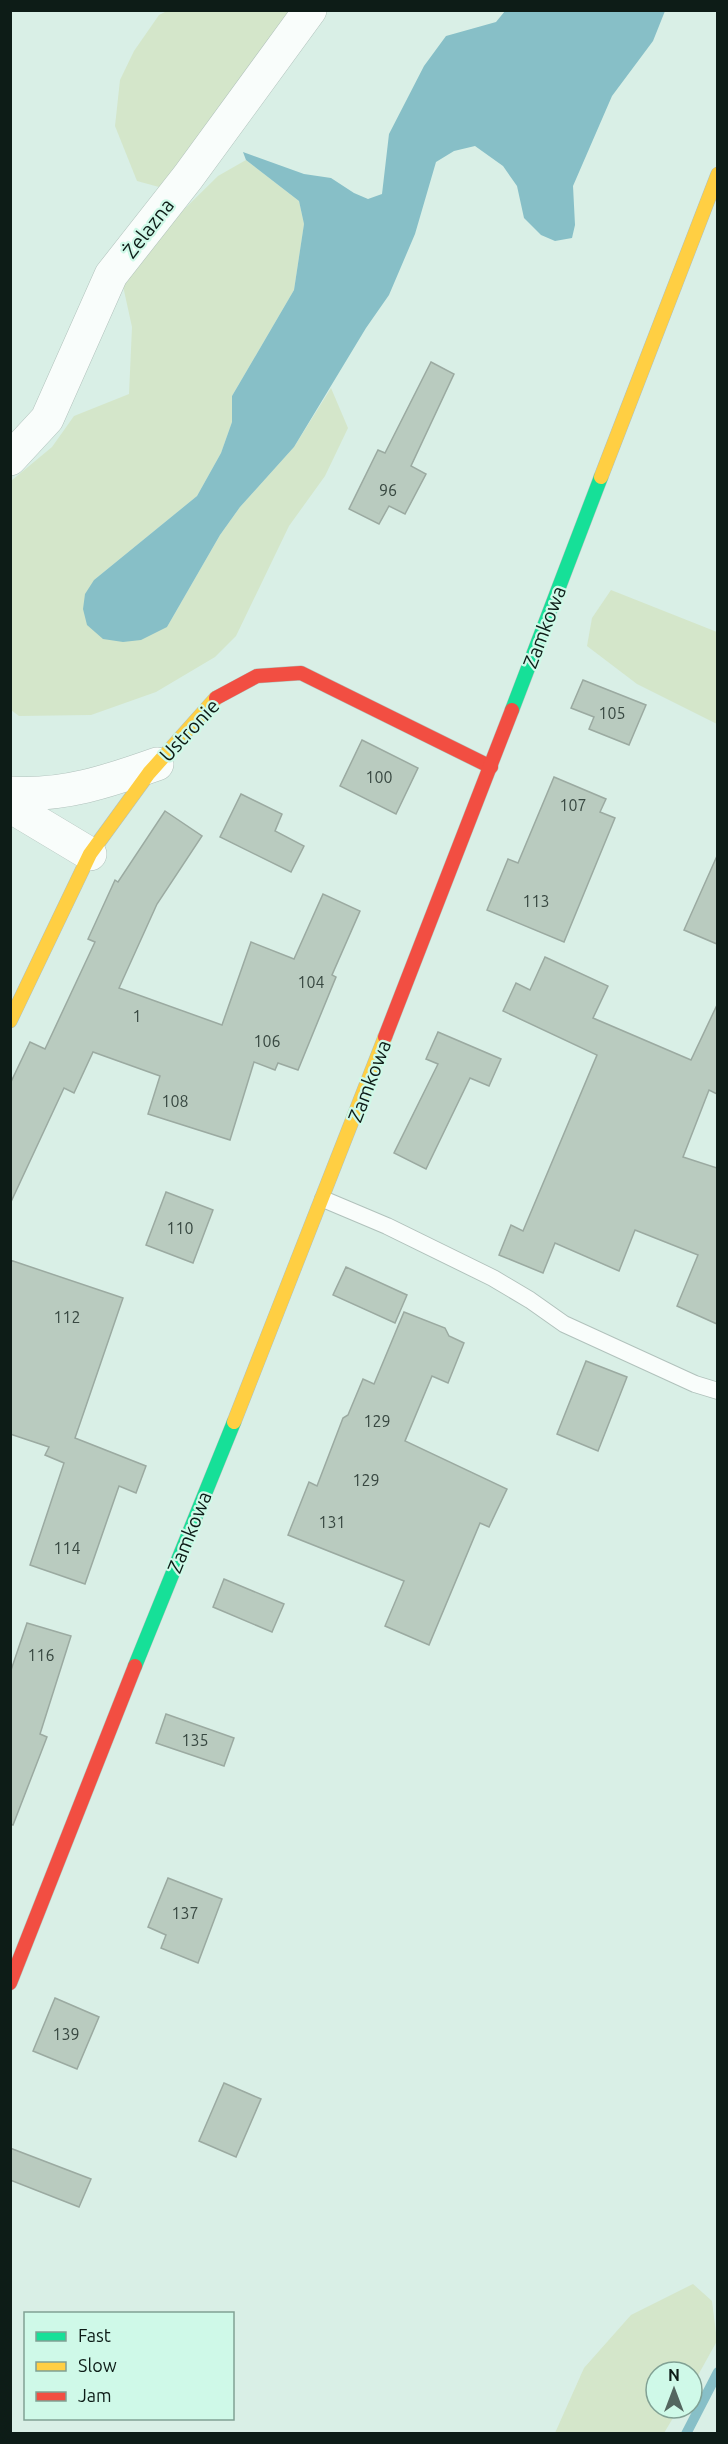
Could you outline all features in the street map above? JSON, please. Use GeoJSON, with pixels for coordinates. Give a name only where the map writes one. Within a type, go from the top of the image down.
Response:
{"type":"FeatureCollection","features":[{"type":"Feature","properties":{"kind":"street","name":"Żelazna"},"geometry":{"type":"LineString","coordinates":[[10,459],[47,419],[111,275],[188,177],[310,10]]}},
{"type":"Feature","properties":{"kind":"street","name":"Zamkowa"},"geometry":{"type":"LineString","coordinates":[[10,1983],[81,1800],[323,1198],[491,767],[717,174]]}},
{"type":"Feature","properties":{"kind":"street","name":"Ustronie"},"geometry":{"type":"LineString","coordinates":[[10,1021],[90,854],[157,764],[214,699],[257,676],[301,673],[491,767]]}},
{"type":"Feature","properties":{"kind":"street"},"geometry":{"type":"LineString","coordinates":[[10,793],[36,795],[104,783],[157,764]]}},
{"type":"Feature","properties":{"kind":"street"},"geometry":{"type":"LineString","coordinates":[[10,806],[90,854]]}},
{"type":"Feature","properties":{"kind":"lane"},"geometry":{"type":"LineString","coordinates":[[323,1198],[387,1226],[493,1278],[564,1324],[695,1384],[717,1391]]}},
{"type":"Feature","properties":{"kind":"green space"},"geometry":{"type":"Polygon","coordinates":[[[169,10],[291,11],[182,162],[159,187],[137,181],[115,126],[120,80],[134,51],[159,15],[169,10]]]}},
{"type":"Feature","properties":{"kind":"green space"},"geometry":{"type":"Polygon","coordinates":[[[246,160],[299,201],[304,224],[294,290],[232,396],[232,422],[221,453],[197,496],[94,580],[167,627],[220,535],[240,507],[294,447],[331,388],[348,428],[325,476],[289,526],[236,636],[215,657],[156,692],[91,715],[19,716],[11,710],[11,481],[52,447],[74,416],[129,394],[132,327],[123,286],[158,235],[218,176],[246,160]]]}},
{"type":"Feature","properties":{"kind":"green space"},"geometry":{"type":"Polygon","coordinates":[[[611,590],[717,632],[717,724],[637,684],[587,646],[592,618],[611,590]]]}},
{"type":"Feature","properties":{"kind":"green space"},"geometry":{"type":"Polygon","coordinates":[[[693,2284],[712,2301],[717,2341],[704,2364],[704,2360],[644,2360],[644,2420],[672,2420],[664,2433],[555,2433],[584,2368],[631,2315],[693,2284]]]}},
{"type":"Feature","properties":{"kind":"water"},"geometry":{"type":"Polygon","coordinates":[[[505,11],[665,11],[653,41],[612,96],[573,186],[575,225],[572,238],[555,241],[541,235],[524,218],[517,186],[503,166],[475,146],[454,151],[436,162],[415,234],[389,295],[366,328],[294,447],[240,507],[220,535],[167,627],[141,640],[123,642],[103,639],[87,625],[83,609],[85,594],[94,580],[197,496],[221,453],[232,422],[232,396],[294,290],[304,224],[299,201],[246,160],[243,152],[304,174],[331,178],[368,199],[382,194],[389,134],[424,66],[446,36],[496,22],[505,11]]]}},
{"type":"Feature","properties":{"kind":"building"},"geometry":{"type":"Polygon","coordinates":[[[431,362],[454,374],[411,466],[426,474],[405,514],[389,506],[379,524],[349,509],[378,450],[385,453],[431,362]]]}},
{"type":"Feature","properties":{"kind":"building"},"geometry":{"type":"Polygon","coordinates":[[[583,680],[646,705],[629,745],[589,729],[594,717],[571,708],[583,680]]]}},
{"type":"Feature","properties":{"kind":"building"},"geometry":{"type":"Polygon","coordinates":[[[362,740],[418,768],[396,814],[340,786],[362,740]]]}},
{"type":"Feature","properties":{"kind":"building"},"geometry":{"type":"Polygon","coordinates":[[[554,777],[606,799],[600,812],[615,818],[564,942],[487,910],[508,859],[518,863],[554,777]]]}},
{"type":"Feature","properties":{"kind":"building"},"geometry":{"type":"Polygon","coordinates":[[[241,794],[282,814],[275,831],[304,846],[291,872],[220,837],[241,794]]]}},
{"type":"Feature","properties":{"kind":"building"},"geometry":{"type":"Polygon","coordinates":[[[165,811],[202,836],[157,904],[119,988],[222,1025],[251,942],[294,959],[323,894],[360,911],[332,975],[336,977],[298,1070],[278,1063],[275,1070],[254,1062],[230,1140],[148,1114],[160,1076],[93,1052],[74,1093],[64,1088],[10,1204],[10,1084],[30,1042],[45,1049],[95,942],[88,939],[115,880],[118,882],[165,811]]]}},
{"type":"Feature","properties":{"kind":"building"},"geometry":{"type":"Polygon","coordinates":[[[717,856],[717,944],[684,930],[717,856]]]}},
{"type":"Feature","properties":{"kind":"building"},"geometry":{"type":"Polygon","coordinates":[[[545,957],[608,986],[593,1018],[691,1060],[717,1005],[717,1094],[709,1090],[683,1157],[717,1168],[717,1324],[677,1306],[698,1255],[635,1230],[619,1271],[555,1243],[543,1273],[499,1255],[511,1225],[523,1231],[597,1055],[503,1011],[516,983],[530,990],[545,957]]]}},
{"type":"Feature","properties":{"kind":"building"},"geometry":{"type":"Polygon","coordinates":[[[438,1032],[501,1059],[489,1086],[470,1078],[426,1169],[394,1153],[438,1064],[426,1059],[438,1032]]]}},
{"type":"Feature","properties":{"kind":"building"},"geometry":{"type":"Polygon","coordinates":[[[166,1192],[213,1210],[193,1263],[146,1245],[166,1192]]]}},
{"type":"Feature","properties":{"kind":"building"},"geometry":{"type":"Polygon","coordinates":[[[10,1260],[123,1298],[75,1438],[146,1466],[136,1493],[119,1486],[85,1584],[30,1565],[64,1463],[45,1455],[49,1447],[10,1434],[10,1260]]]}},
{"type":"Feature","properties":{"kind":"building"},"geometry":{"type":"Polygon","coordinates":[[[346,1267],[407,1295],[395,1323],[333,1295],[346,1267]]]}},
{"type":"Feature","properties":{"kind":"building"},"geometry":{"type":"Polygon","coordinates":[[[404,1312],[445,1328],[449,1336],[464,1343],[448,1383],[432,1376],[405,1441],[507,1489],[489,1527],[480,1523],[429,1645],[385,1626],[404,1581],[288,1535],[309,1482],[317,1486],[343,1418],[348,1415],[363,1379],[374,1384],[404,1312]]]}},
{"type":"Feature","properties":{"kind":"building"},"geometry":{"type":"Polygon","coordinates":[[[586,1361],[627,1377],[598,1451],[557,1434],[586,1361]]]}},
{"type":"Feature","properties":{"kind":"building"},"geometry":{"type":"Polygon","coordinates":[[[224,1579],[284,1604],[272,1632],[213,1607],[224,1579]]]}},
{"type":"Feature","properties":{"kind":"building"},"geometry":{"type":"Polygon","coordinates":[[[27,1623],[71,1636],[40,1734],[47,1737],[13,1825],[10,1824],[10,1673],[27,1623]]]}},
{"type":"Feature","properties":{"kind":"building"},"geometry":{"type":"Polygon","coordinates":[[[166,1714],[234,1738],[224,1766],[156,1743],[166,1714]]]}},
{"type":"Feature","properties":{"kind":"building"},"geometry":{"type":"Polygon","coordinates":[[[168,1878],[222,1899],[198,1963],[161,1948],[166,1935],[148,1927],[168,1878]]]}},
{"type":"Feature","properties":{"kind":"building"},"geometry":{"type":"Polygon","coordinates":[[[55,1998],[99,2017],[77,2069],[33,2051],[55,1998]]]}},
{"type":"Feature","properties":{"kind":"building"},"geometry":{"type":"Polygon","coordinates":[[[224,2083],[261,2099],[236,2157],[199,2141],[224,2083]]]}},
{"type":"Feature","properties":{"kind":"building"},"geometry":{"type":"Polygon","coordinates":[[[10,2148],[91,2179],[79,2207],[10,2180],[10,2148]]]}},
{"type":"Feature","properties":{"kind":"waterway"},"geometry":{"type":"LineString","coordinates":[[686,2434],[718,2372]]}},
{"type":"Feature","properties":{"kind":"traffic: fast"},"geometry":{"type":"LineString","coordinates":[[512,710],[601,477]]}},
{"type":"Feature","properties":{"kind":"traffic: fast"},"geometry":{"type":"LineString","coordinates":[[135,1666],[234,1422]]}},
{"type":"Feature","properties":{"kind":"traffic: slow"},"geometry":{"type":"LineString","coordinates":[[601,477],[718,174]]}},
{"type":"Feature","properties":{"kind":"traffic: slow"},"geometry":{"type":"LineString","coordinates":[[10,1021],[90,854],[149,773],[216,698]]}},
{"type":"Feature","properties":{"kind":"traffic: slow"},"geometry":{"type":"LineString","coordinates":[[234,1422],[385,1037]]}},
{"type":"Feature","properties":{"kind":"traffic: jam"},"geometry":{"type":"LineString","coordinates":[[216,698],[257,676],[301,673],[491,767]]}},
{"type":"Feature","properties":{"kind":"traffic: jam"},"geometry":{"type":"LineString","coordinates":[[385,1037],[512,710]]}},
{"type":"Feature","properties":{"kind":"traffic: jam"},"geometry":{"type":"LineString","coordinates":[[10,1983],[135,1666]]}}]}
